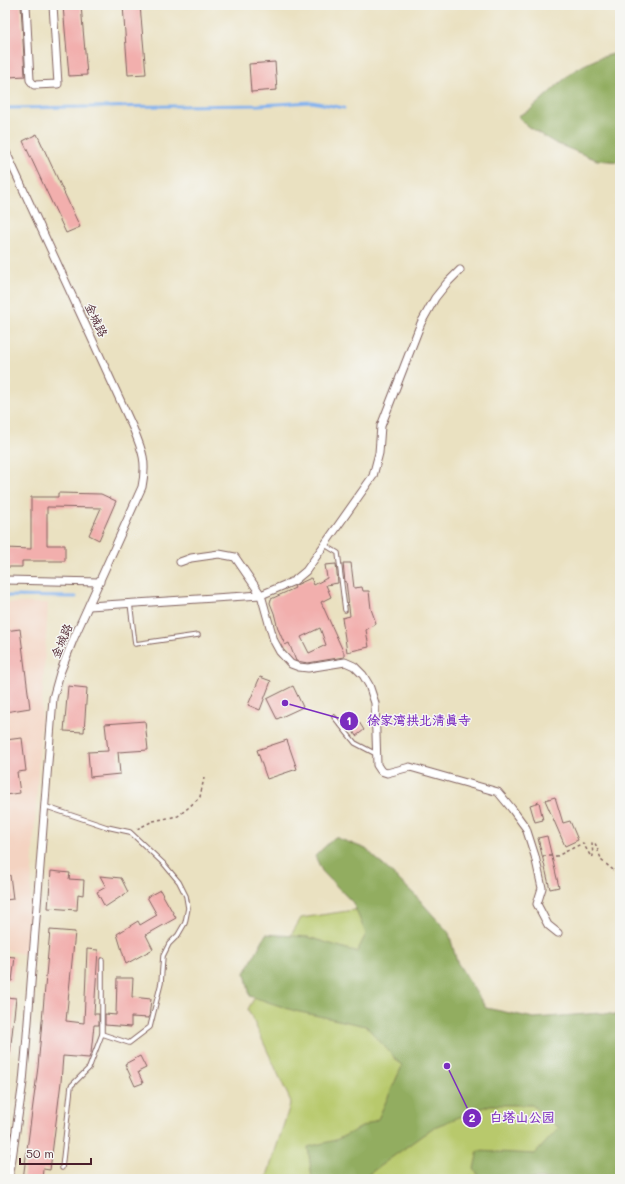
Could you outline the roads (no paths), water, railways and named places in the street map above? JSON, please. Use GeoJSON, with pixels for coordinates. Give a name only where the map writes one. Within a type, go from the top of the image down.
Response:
{"type":"FeatureCollection","features":[{"type":"Feature","properties":{"kind":"street"},"geometry":{"type":"LineString","coordinates":[[26,5],[30,80],[34,85],[58,84],[53,5]]}},
{"type":"Feature","properties":{"kind":"street","name":"金城路"},"geometry":{"type":"LineString","coordinates":[[5,150],[133,428],[142,452],[145,466],[142,487],[60,673],[53,698],[23,1075],[9,1179]]}},
{"type":"Feature","properties":{"kind":"street"},"geometry":{"type":"LineString","coordinates":[[89,606],[261,595],[294,581],[306,571],[373,476],[379,453],[381,426],[421,323],[435,298],[446,283],[460,270]]}},
{"type":"Feature","properties":{"kind":"street"},"geometry":{"type":"LineString","coordinates":[[180,562],[191,558],[219,554],[236,557],[261,595],[274,641],[280,652],[291,664],[308,668],[344,662],[354,666],[363,675],[369,685],[375,703],[376,754],[377,765],[381,771],[387,773],[410,767],[498,792],[526,828],[542,888],[537,904],[548,925],[558,933]]}},
{"type":"Feature","properties":{"kind":"street"},"geometry":{"type":"LineString","coordinates":[[5,580],[100,582]]}},
{"type":"Feature","properties":{"kind":"lane"},"geometry":{"type":"LineString","coordinates":[[325,545],[338,553],[345,610]]}},
{"type":"Feature","properties":{"kind":"lane"},"geometry":{"type":"LineString","coordinates":[[130,603],[135,644],[198,635]]}},
{"type":"Feature","properties":{"kind":"lane"},"geometry":{"type":"LineString","coordinates":[[334,717],[355,743],[376,754]]}},
{"type":"Feature","properties":{"kind":"lane"},"geometry":{"type":"LineString","coordinates":[[44,806],[107,827],[130,832],[164,864],[179,882],[186,896],[188,908],[185,923],[178,935],[169,944],[163,956],[161,983],[150,1027],[129,1043],[102,1034]]}},
{"type":"Feature","properties":{"kind":"lane"},"geometry":{"type":"LineString","coordinates":[[62,1168],[71,1086],[89,1068],[102,1034],[102,960]]}},
{"type":"Feature","properties":{"kind":"waterway"},"geometry":{"type":"LineString","coordinates":[[5,108],[259,105],[312,102],[344,108]]}},
{"type":"Feature","properties":{"kind":"waterway"},"geometry":{"type":"LineString","coordinates":[[5,596],[76,597]]}},
{"type":"Feature","properties":{"kind":"place","name":"徐家湾拱北清真寺"},"geometry":{"type":"Point","coordinates":[285,703]}},
{"type":"Feature","properties":{"kind":"place","name":"白塔山公园"},"geometry":{"type":"Point","coordinates":[447,1066]}}]}
